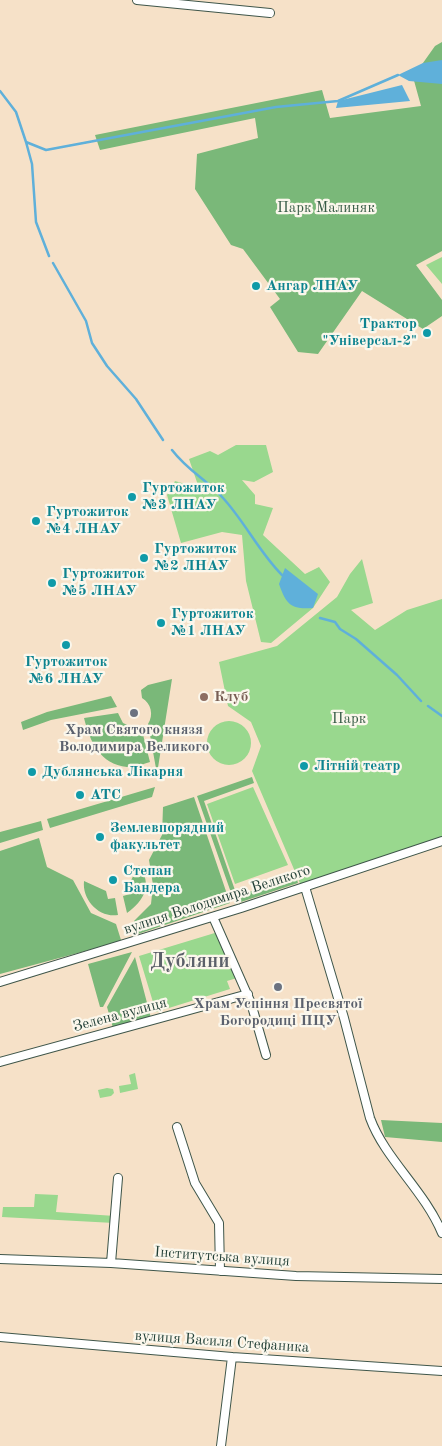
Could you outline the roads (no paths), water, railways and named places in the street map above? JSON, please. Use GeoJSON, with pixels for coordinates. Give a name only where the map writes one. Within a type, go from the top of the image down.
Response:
{"type":"FeatureCollection","features":[{"type":"Feature","properties":{"kind":"street"},"geometry":{"type":"LineString","coordinates":[[137,0],[270,13]]}},
{"type":"Feature","properties":{"kind":"street","name":"вулиця Володимира Великого"},"geometry":{"type":"LineString","coordinates":[[0,982],[213,917],[442,841]]}},
{"type":"Feature","properties":{"kind":"street"},"geometry":{"type":"LineString","coordinates":[[305,887],[344,1018],[370,1118],[376,1133],[416,1188],[442,1233]]}},
{"type":"Feature","properties":{"kind":"street"},"geometry":{"type":"LineString","coordinates":[[213,917],[248,994],[266,1055]]}},
{"type":"Feature","properties":{"kind":"street","name":"Зелена вулиця"},"geometry":{"type":"LineString","coordinates":[[0,1062],[248,994]]}},
{"type":"Feature","properties":{"kind":"street"},"geometry":{"type":"LineString","coordinates":[[176,1127],[195,1183],[219,1223],[220,1271]]}},
{"type":"Feature","properties":{"kind":"street"},"geometry":{"type":"LineString","coordinates":[[111,1263],[118,1178]]}},
{"type":"Feature","properties":{"kind":"street","name":"Інститутська вулиця"},"geometry":{"type":"LineString","coordinates":[[0,1259],[111,1263],[296,1276],[442,1279]]}},
{"type":"Feature","properties":{"kind":"street","name":"вулиця Василя Стефаника"},"geometry":{"type":"LineString","coordinates":[[0,1337],[232,1357],[442,1371]]}},
{"type":"Feature","properties":{"kind":"street"},"geometry":{"type":"LineString","coordinates":[[222,1446],[232,1357]]}},
{"type":"Feature","properties":{"kind":"water"},"geometry":{"type":"Polygon","coordinates":[[[442,60],[442,84],[409,81],[398,75],[423,63],[442,60]]]}},
{"type":"Feature","properties":{"kind":"water"},"geometry":{"type":"Polygon","coordinates":[[[402,85],[410,101],[336,108],[338,101],[402,85]]]}},
{"type":"Feature","properties":{"kind":"water"},"geometry":{"type":"Polygon","coordinates":[[[285,568],[318,594],[313,608],[294,607],[287,601],[279,584],[285,568]]]}},
{"type":"Feature","properties":{"kind":"waterway"},"geometry":{"type":"LineString","coordinates":[[26,142],[46,150],[276,107],[338,101],[398,75]]}},
{"type":"Feature","properties":{"kind":"waterway"},"geometry":{"type":"LineString","coordinates":[[0,91],[16,112],[26,142],[32,164],[36,222],[49,256]]}},
{"type":"Feature","properties":{"kind":"waterway"},"geometry":{"type":"LineString","coordinates":[[53,263],[86,321],[92,343],[107,366],[136,399],[163,440]]}},
{"type":"Feature","properties":{"kind":"waterway"},"geometry":{"type":"LineString","coordinates":[[172,450],[184,464],[223,498],[266,557],[282,575]]}},
{"type":"Feature","properties":{"kind":"waterway"},"geometry":{"type":"LineString","coordinates":[[320,618],[335,622],[340,629],[356,639],[397,675],[421,701]]}},
{"type":"Feature","properties":{"kind":"waterway"},"geometry":{"type":"LineString","coordinates":[[428,706],[442,716]]}},
{"type":"Feature","properties":{"kind":"place","name":"Ангар ЛНАУ"},"geometry":{"type":"Point","coordinates":[256,286]}},
{"type":"Feature","properties":{"kind":"place","name":"Трактор \"Універсал-2\""},"geometry":{"type":"Point","coordinates":[427,333]}},
{"type":"Feature","properties":{"kind":"place","name":"Гуртожиток №3 ЛНАУ"},"geometry":{"type":"Point","coordinates":[132,497]}},
{"type":"Feature","properties":{"kind":"place","name":"Гуртожиток №4 ЛНАУ"},"geometry":{"type":"Point","coordinates":[36,521]}},
{"type":"Feature","properties":{"kind":"place","name":"Гуртожиток №2 ЛНАУ"},"geometry":{"type":"Point","coordinates":[144,558]}},
{"type":"Feature","properties":{"kind":"place","name":"Гуртожиток №5 ЛНАУ"},"geometry":{"type":"Point","coordinates":[52,583]}},
{"type":"Feature","properties":{"kind":"place","name":"Гуртожиток №1 ЛНАУ"},"geometry":{"type":"Point","coordinates":[161,623]}},
{"type":"Feature","properties":{"kind":"place","name":"Гуртожиток №6 ЛНАУ"},"geometry":{"type":"Point","coordinates":[66,645]}},
{"type":"Feature","properties":{"kind":"place","name":"Клуб"},"geometry":{"type":"Point","coordinates":[204,697]}},
{"type":"Feature","properties":{"kind":"place","name":"Храм Святого князя Володимира Великого"},"geometry":{"type":"Point","coordinates":[134,713]}},
{"type":"Feature","properties":{"kind":"place","name":"Літній театр"},"geometry":{"type":"Point","coordinates":[304,766]}},
{"type":"Feature","properties":{"kind":"place","name":"Дублянська Лікарня"},"geometry":{"type":"Point","coordinates":[32,772]}},
{"type":"Feature","properties":{"kind":"place","name":"АТС"},"geometry":{"type":"Point","coordinates":[80,795]}},
{"type":"Feature","properties":{"kind":"place","name":"Землевпорядний факультет"},"geometry":{"type":"Point","coordinates":[100,837]}},
{"type":"Feature","properties":{"kind":"place","name":"Степан Бандера"},"geometry":{"type":"Point","coordinates":[113,880]}},
{"type":"Feature","properties":{"kind":"place","name":"Храм Успіння Пресвятої Богородиці ПЦУ"},"geometry":{"type":"Point","coordinates":[278,987]}},
{"type":"Feature","properties":{"kind":"district","name":"Дубляни"},"geometry":{"type":"Point","coordinates":[190,962]}},
{"type":"Feature","properties":{"kind":"park label","name":"Парк Малиняк"},"geometry":{"type":"Point","coordinates":[326,208]}},
{"type":"Feature","properties":{"kind":"park label","name":"Парк"},"geometry":{"type":"Point","coordinates":[349,719]}}]}
